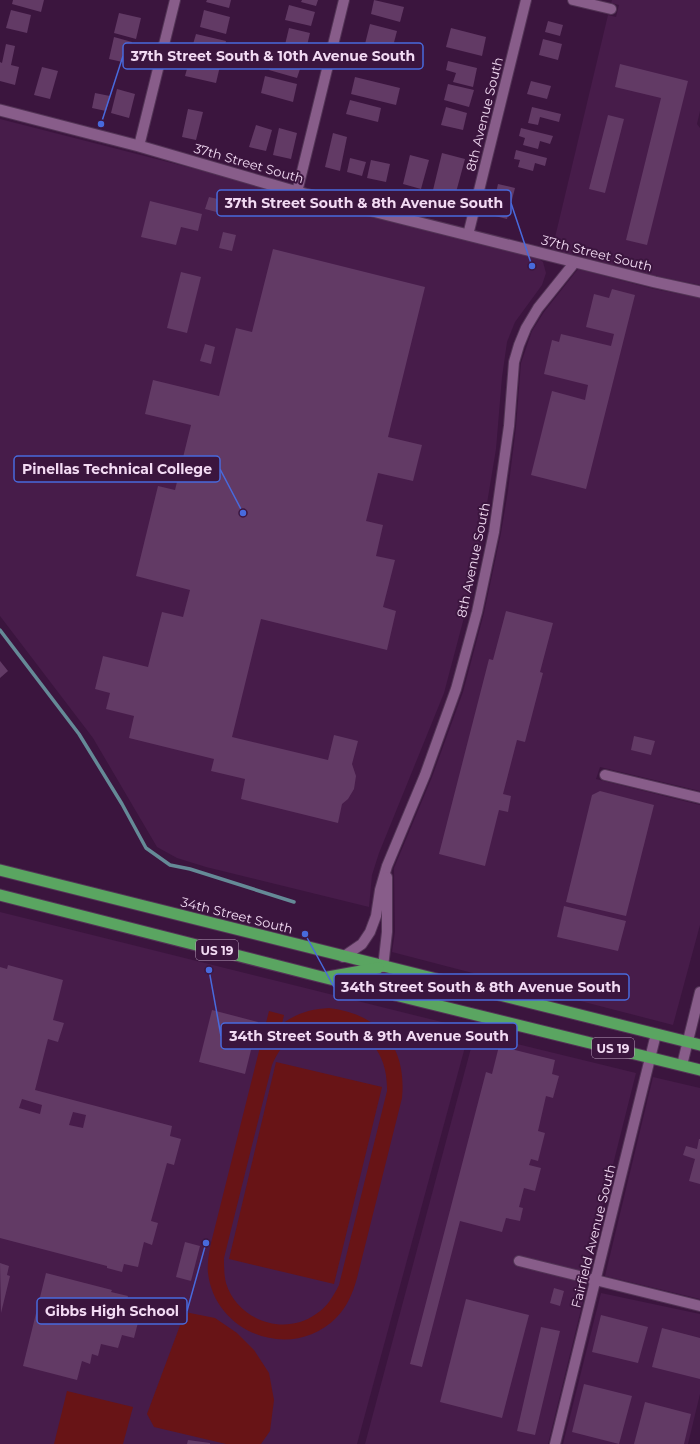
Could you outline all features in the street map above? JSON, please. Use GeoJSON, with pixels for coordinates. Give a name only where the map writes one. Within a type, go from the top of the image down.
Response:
{"type":"FeatureCollection","features":[{"type":"Feature","properties":{"kind":"highway","name":"34th Street South"},"geometry":{"type":"LineString","coordinates":[[0,870],[343,957],[700,1045]]}},
{"type":"Feature","properties":{"kind":"highway","name":"US 19"},"geometry":{"type":"LineString","coordinates":[[0,895],[326,978],[700,1070]]}},
{"type":"Feature","properties":{"kind":"highway"},"geometry":{"type":"LineString","coordinates":[[326,978],[383,967]]}},
{"type":"Feature","properties":{"kind":"street"},"geometry":{"type":"LineString","coordinates":[[139,146],[175,0]]}},
{"type":"Feature","properties":{"kind":"street"},"geometry":{"type":"LineString","coordinates":[[297,192],[344,0]]}},
{"type":"Feature","properties":{"kind":"street","name":"8th Avenue South"},"geometry":{"type":"LineString","coordinates":[[468,235],[526,0]]}},
{"type":"Feature","properties":{"kind":"street"},"geometry":{"type":"LineString","coordinates":[[573,0],[610,9]]}},
{"type":"Feature","properties":{"kind":"street","name":"37th Street South"},"geometry":{"type":"LineString","coordinates":[[0,110],[139,146],[297,192],[700,292]]}},
{"type":"Feature","properties":{"kind":"street","name":"8th Avenue South"},"geometry":{"type":"LineString","coordinates":[[343,957],[362,944],[370,932],[376,916],[380,890],[387,866],[425,775],[456,689],[477,612],[494,532],[509,426],[514,362],[519,345],[526,328],[538,308],[575,262]]}},
{"type":"Feature","properties":{"kind":"street"},"geometry":{"type":"LineString","coordinates":[[605,775],[700,798]]}},
{"type":"Feature","properties":{"kind":"street","name":"8th Avenue South"},"geometry":{"type":"LineString","coordinates":[[383,967],[387,932],[387,866]]}},
{"type":"Feature","properties":{"kind":"street"},"geometry":{"type":"LineString","coordinates":[[682,1066],[700,992]]}},
{"type":"Feature","properties":{"kind":"street","name":"Fairfield Avenue South"},"geometry":{"type":"LineString","coordinates":[[555,1444],[656,1034]]}},
{"type":"Feature","properties":{"kind":"street"},"geometry":{"type":"LineString","coordinates":[[519,1261],[700,1306]]}},
{"type":"Feature","properties":{"kind":"shaded area"},"geometry":{"type":"Polygon","coordinates":[[[612,0],[700,0],[700,111],[697,124],[700,128],[700,285],[657,276],[578,256],[573,253],[572,255],[552,250],[608,15],[616,17],[619,5],[611,3],[612,0]]]}},
{"type":"Feature","properties":{"kind":"shaded area"},"geometry":{"type":"Polygon","coordinates":[[[0,119],[535,256],[543,262],[546,273],[542,285],[515,322],[507,342],[502,377],[496,449],[475,576],[444,693],[379,853],[372,875],[369,907],[206,867],[177,858],[157,847],[93,738],[0,616],[0,119]]]}},
{"type":"Feature","properties":{"kind":"shaded area"},"geometry":{"type":"Polygon","coordinates":[[[578,269],[654,289],[700,298],[700,791],[600,767],[596,779],[700,805],[700,925],[673,1025],[392,952],[395,932],[394,868],[432,777],[463,692],[484,613],[501,533],[508,491],[516,427],[521,363],[532,331],[544,312],[578,269]]]}},
{"type":"Feature","properties":{"kind":"shaded area"},"geometry":{"type":"Polygon","coordinates":[[[0,912],[466,1028],[465,1047],[357,1444],[0,1444],[0,912]]]}},
{"type":"Feature","properties":{"kind":"shaded area"},"geometry":{"type":"Polygon","coordinates":[[[329,1008],[347,1011],[363,1017],[376,1026],[386,1036],[395,1049],[400,1063],[402,1098],[357,1278],[349,1300],[336,1318],[318,1331],[298,1338],[278,1339],[258,1335],[240,1326],[225,1312],[214,1294],[208,1273],[208,1258],[269,1011],[284,1015],[282,1024],[299,1014],[329,1008]],[[330,1024],[310,1027],[302,1031],[295,1035],[282,1047],[272,1065],[224,1258],[225,1280],[232,1296],[240,1307],[263,1321],[276,1324],[290,1324],[303,1321],[316,1314],[327,1305],[339,1285],[387,1091],[384,1065],[373,1045],[365,1037],[355,1031],[330,1024]]]}},
{"type":"Feature","properties":{"kind":"shaded area"},"geometry":{"type":"Polygon","coordinates":[[[472,1033],[636,1073],[582,1288],[586,1289],[548,1444],[365,1444],[471,1048],[472,1033]]]}},
{"type":"Feature","properties":{"kind":"shaded area"},"geometry":{"type":"Polygon","coordinates":[[[276,1062],[382,1087],[334,1284],[229,1259],[276,1062]]]}},
{"type":"Feature","properties":{"kind":"shaded area"},"geometry":{"type":"Polygon","coordinates":[[[653,1077],[700,1088],[700,1299],[605,1276],[653,1077]]]}},
{"type":"Feature","properties":{"kind":"shaded area"},"geometry":{"type":"Polygon","coordinates":[[[601,1293],[700,1314],[700,1394],[688,1444],[563,1444],[601,1293]]]}},
{"type":"Feature","properties":{"kind":"shaded area"},"geometry":{"type":"Polygon","coordinates":[[[185,1312],[215,1318],[237,1333],[254,1350],[269,1373],[274,1400],[270,1431],[261,1444],[226,1444],[154,1427],[147,1414],[185,1312]]]}},
{"type":"Feature","properties":{"kind":"shaded area"},"geometry":{"type":"Polygon","coordinates":[[[67,1391],[133,1407],[123,1444],[54,1444],[67,1391]]]}},
{"type":"Feature","properties":{"kind":"building"},"geometry":{"type":"Polygon","coordinates":[[[13,0],[44,0],[41,12],[12,4],[13,0]]]}},
{"type":"Feature","properties":{"kind":"building"},"geometry":{"type":"Polygon","coordinates":[[[207,0],[231,0],[229,8],[206,2],[207,0]]]}},
{"type":"Feature","properties":{"kind":"building"},"geometry":{"type":"Polygon","coordinates":[[[302,0],[318,0],[316,6],[301,2],[302,0]]]}},
{"type":"Feature","properties":{"kind":"building"},"geometry":{"type":"Polygon","coordinates":[[[374,0],[404,7],[400,22],[371,14],[374,0]]]}},
{"type":"Feature","properties":{"kind":"building"},"geometry":{"type":"Polygon","coordinates":[[[289,5],[315,12],[311,26],[285,20],[289,5]]]}},
{"type":"Feature","properties":{"kind":"building"},"geometry":{"type":"Polygon","coordinates":[[[11,10],[31,15],[27,33],[6,28],[11,10]]]}},
{"type":"Feature","properties":{"kind":"building"},"geometry":{"type":"Polygon","coordinates":[[[204,10],[230,17],[226,34],[200,27],[204,10]]]}},
{"type":"Feature","properties":{"kind":"building"},"geometry":{"type":"Polygon","coordinates":[[[119,13],[141,18],[136,39],[114,33],[119,13]]]}},
{"type":"Feature","properties":{"kind":"building"},"geometry":{"type":"Polygon","coordinates":[[[548,21],[563,25],[560,36],[545,32],[548,21]]]}},
{"type":"Feature","properties":{"kind":"building"},"geometry":{"type":"Polygon","coordinates":[[[370,24],[397,31],[392,50],[365,44],[370,24]]]}},
{"type":"Feature","properties":{"kind":"building"},"geometry":{"type":"Polygon","coordinates":[[[289,28],[310,33],[305,54],[284,49],[289,28]]]}},
{"type":"Feature","properties":{"kind":"building"},"geometry":{"type":"Polygon","coordinates":[[[451,28],[486,37],[482,56],[446,47],[451,28]]]}},
{"type":"Feature","properties":{"kind":"building"},"geometry":{"type":"Polygon","coordinates":[[[196,34],[226,41],[221,59],[191,51],[196,34]]]}},
{"type":"Feature","properties":{"kind":"building"},"geometry":{"type":"Polygon","coordinates":[[[114,37],[132,42],[127,63],[109,59],[114,37]]]}},
{"type":"Feature","properties":{"kind":"building"},"geometry":{"type":"Polygon","coordinates":[[[543,39],[562,44],[558,60],[539,55],[543,39]]]}},
{"type":"Feature","properties":{"kind":"building"},"geometry":{"type":"Polygon","coordinates":[[[6,44],[15,46],[11,65],[19,67],[15,85],[0,81],[0,62],[2,63],[6,44]]]}},
{"type":"Feature","properties":{"kind":"building"},"geometry":{"type":"Polygon","coordinates":[[[274,53],[292,58],[290,67],[300,69],[297,78],[269,70],[274,53]]]}},
{"type":"Feature","properties":{"kind":"building"},"geometry":{"type":"Polygon","coordinates":[[[190,58],[220,66],[216,83],[185,76],[190,58]]]}},
{"type":"Feature","properties":{"kind":"building"},"geometry":{"type":"Polygon","coordinates":[[[448,61],[477,68],[473,87],[453,82],[456,73],[446,70],[448,61]]]}},
{"type":"Feature","properties":{"kind":"building"},"geometry":{"type":"Polygon","coordinates":[[[620,64],[688,81],[647,245],[626,240],[661,98],[615,87],[620,64]]]}},
{"type":"Feature","properties":{"kind":"building"},"geometry":{"type":"Polygon","coordinates":[[[42,67],[58,71],[50,99],[34,95],[42,67]]]}},
{"type":"Feature","properties":{"kind":"building"},"geometry":{"type":"Polygon","coordinates":[[[265,76],[297,84],[293,102],[261,93],[265,76]]]}},
{"type":"Feature","properties":{"kind":"building"},"geometry":{"type":"Polygon","coordinates":[[[355,77],[400,88],[396,105],[351,94],[355,77]]]}},
{"type":"Feature","properties":{"kind":"building"},"geometry":{"type":"Polygon","coordinates":[[[531,81],[551,86],[547,99],[527,94],[531,81]]]}},
{"type":"Feature","properties":{"kind":"building"},"geometry":{"type":"Polygon","coordinates":[[[448,84],[474,90],[469,107],[444,100],[448,84]]]}},
{"type":"Feature","properties":{"kind":"building"},"geometry":{"type":"Polygon","coordinates":[[[117,89],[135,94],[129,118],[111,113],[117,89]]]}},
{"type":"Feature","properties":{"kind":"building"},"geometry":{"type":"Polygon","coordinates":[[[95,93],[110,96],[106,111],[92,108],[95,93]]]}},
{"type":"Feature","properties":{"kind":"building"},"geometry":{"type":"Polygon","coordinates":[[[350,100],[381,108],[378,122],[346,114],[350,100]]]}},
{"type":"Feature","properties":{"kind":"building"},"geometry":{"type":"Polygon","coordinates":[[[446,107],[467,113],[463,130],[441,125],[446,107]]]}},
{"type":"Feature","properties":{"kind":"building"},"geometry":{"type":"Polygon","coordinates":[[[532,107],[561,114],[559,122],[540,117],[538,125],[528,123],[532,107]]]}},
{"type":"Feature","properties":{"kind":"building"},"geometry":{"type":"Polygon","coordinates":[[[188,109],[203,112],[196,140],[182,137],[188,109]]]}},
{"type":"Feature","properties":{"kind":"building"},"geometry":{"type":"Polygon","coordinates":[[[608,115],[624,119],[605,193],[589,189],[608,115]]]}},
{"type":"Feature","properties":{"kind":"building"},"geometry":{"type":"Polygon","coordinates":[[[256,125],[272,130],[266,151],[249,147],[256,125]]]}},
{"type":"Feature","properties":{"kind":"building"},"geometry":{"type":"Polygon","coordinates":[[[279,128],[297,133],[291,159],[273,155],[279,128]]]}},
{"type":"Feature","properties":{"kind":"building"},"geometry":{"type":"Polygon","coordinates":[[[521,128],[553,136],[550,144],[540,141],[538,149],[523,145],[525,138],[519,136],[521,128]]]}},
{"type":"Feature","properties":{"kind":"building"},"geometry":{"type":"Polygon","coordinates":[[[333,133],[347,137],[340,171],[325,167],[333,133]]]}},
{"type":"Feature","properties":{"kind":"building"},"geometry":{"type":"Polygon","coordinates":[[[516,150],[547,158],[545,166],[535,163],[533,171],[518,167],[520,160],[514,159],[516,150]]]}},
{"type":"Feature","properties":{"kind":"building"},"geometry":{"type":"Polygon","coordinates":[[[442,153],[465,159],[455,196],[433,190],[442,153]]]}},
{"type":"Feature","properties":{"kind":"building"},"geometry":{"type":"Polygon","coordinates":[[[410,155],[429,160],[421,189],[403,184],[410,155]]]}},
{"type":"Feature","properties":{"kind":"building"},"geometry":{"type":"Polygon","coordinates":[[[350,158],[366,162],[362,176],[347,172],[350,158]]]}},
{"type":"Feature","properties":{"kind":"building"},"geometry":{"type":"Polygon","coordinates":[[[371,160],[390,164],[386,182],[367,178],[371,160]]]}},
{"type":"Feature","properties":{"kind":"building"},"geometry":{"type":"Polygon","coordinates":[[[498,184],[515,188],[507,219],[491,215],[498,184]]]}},
{"type":"Feature","properties":{"kind":"building"},"geometry":{"type":"Polygon","coordinates":[[[209,197],[231,202],[228,215],[205,209],[209,197]]]}},
{"type":"Feature","properties":{"kind":"building"},"geometry":{"type":"Polygon","coordinates":[[[150,201],[202,214],[198,231],[181,227],[176,245],[141,237],[150,201]]]}},
{"type":"Feature","properties":{"kind":"building"},"geometry":{"type":"Polygon","coordinates":[[[223,232],[236,235],[232,251],[219,248],[223,232]]]}},
{"type":"Feature","properties":{"kind":"building"},"geometry":{"type":"Polygon","coordinates":[[[273,249],[425,287],[388,437],[422,445],[413,481],[378,473],[366,521],[383,525],[376,556],[395,560],[383,607],[396,611],[387,650],[261,619],[232,737],[328,760],[334,735],[358,741],[352,764],[356,776],[354,789],[348,799],[342,804],[338,823],[241,799],[245,779],[211,771],[214,759],[129,738],[134,716],[106,709],[110,693],[95,689],[103,656],[148,667],[162,612],[183,617],[190,590],[136,576],[158,486],[175,490],[191,425],[145,414],[153,380],[219,396],[236,328],[252,332],[273,249]]]}},
{"type":"Feature","properties":{"kind":"building"},"geometry":{"type":"Polygon","coordinates":[[[181,272],[201,277],[187,333],[167,328],[181,272]]]}},
{"type":"Feature","properties":{"kind":"building"},"geometry":{"type":"Polygon","coordinates":[[[612,289],[635,295],[586,489],[531,475],[552,391],[585,400],[588,385],[544,374],[552,340],[559,342],[561,334],[611,346],[614,334],[586,327],[594,294],[609,298],[612,289]]]}},
{"type":"Feature","properties":{"kind":"building"},"geometry":{"type":"Polygon","coordinates":[[[205,344],[215,347],[211,364],[200,361],[205,344]]]}},
{"type":"Feature","properties":{"kind":"building"},"geometry":{"type":"Polygon","coordinates":[[[506,611],[553,623],[540,672],[543,673],[525,742],[517,740],[503,794],[511,796],[508,812],[499,810],[485,866],[439,854],[489,659],[493,660],[506,611]]]}},
{"type":"Feature","properties":{"kind":"building"},"geometry":{"type":"Polygon","coordinates":[[[0,661],[8,671],[0,678],[0,661]]]}},
{"type":"Feature","properties":{"kind":"building"},"geometry":{"type":"Polygon","coordinates":[[[634,736],[655,741],[651,755],[631,750],[634,736]]]}},
{"type":"Feature","properties":{"kind":"building"},"geometry":{"type":"Polygon","coordinates":[[[600,791],[654,805],[626,916],[566,902],[592,795],[600,791]]]}},
{"type":"Feature","properties":{"kind":"building"},"geometry":{"type":"Polygon","coordinates":[[[564,906],[626,921],[618,951],[557,937],[564,906]]]}},
{"type":"Feature","properties":{"kind":"building"},"geometry":{"type":"Polygon","coordinates":[[[8,965],[63,980],[53,1020],[64,1023],[58,1042],[48,1039],[35,1090],[172,1126],[170,1136],[181,1139],[174,1165],[167,1163],[151,1221],[158,1223],[152,1245],[144,1242],[138,1267],[124,1264],[122,1272],[107,1268],[107,1266],[0,1238],[0,967],[7,969],[8,965]],[[22,1099],[19,1108],[40,1114],[42,1105],[22,1099]],[[73,1112],[69,1125],[83,1128],[86,1115],[73,1112]]]}},
{"type":"Feature","properties":{"kind":"building"},"geometry":{"type":"Polygon","coordinates":[[[212,1010],[258,1022],[245,1074],[199,1062],[212,1010]]]}},
{"type":"Feature","properties":{"kind":"building"},"geometry":{"type":"Polygon","coordinates":[[[499,1046],[555,1060],[552,1074],[559,1076],[553,1098],[546,1096],[538,1131],[545,1133],[538,1161],[531,1159],[529,1165],[541,1168],[535,1191],[524,1188],[519,1207],[523,1208],[520,1221],[506,1218],[502,1232],[460,1221],[422,1367],[410,1364],[486,1072],[492,1074],[499,1046]]]}},
{"type":"Feature","properties":{"kind":"building"},"geometry":{"type":"Polygon","coordinates":[[[699,1139],[700,1184],[689,1181],[695,1159],[683,1155],[686,1146],[697,1149],[699,1139]]]}},
{"type":"Feature","properties":{"kind":"building"},"geometry":{"type":"Polygon","coordinates":[[[185,1242],[200,1246],[191,1281],[176,1277],[185,1242]]]}},
{"type":"Feature","properties":{"kind":"building"},"geometry":{"type":"Polygon","coordinates":[[[0,1263],[9,1266],[7,1275],[10,1276],[1,1313],[0,1263]]]}},
{"type":"Feature","properties":{"kind":"building"},"geometry":{"type":"Polygon","coordinates":[[[46,1273],[112,1290],[111,1292],[128,1296],[125,1307],[141,1311],[134,1338],[122,1335],[118,1348],[101,1344],[98,1356],[92,1354],[90,1364],[82,1361],[77,1380],[23,1366],[46,1273]]]}},
{"type":"Feature","properties":{"kind":"building"},"geometry":{"type":"Polygon","coordinates":[[[554,1288],[564,1291],[560,1306],[550,1303],[554,1288]]]}},
{"type":"Feature","properties":{"kind":"building"},"geometry":{"type":"Polygon","coordinates":[[[466,1299],[529,1315],[502,1418],[440,1402],[466,1299]]]}},
{"type":"Feature","properties":{"kind":"building"},"geometry":{"type":"Polygon","coordinates":[[[601,1315],[648,1327],[638,1363],[592,1352],[601,1315]]]}},
{"type":"Feature","properties":{"kind":"building"},"geometry":{"type":"Polygon","coordinates":[[[541,1327],[560,1331],[535,1435],[517,1431],[541,1327]]]}},
{"type":"Feature","properties":{"kind":"building"},"geometry":{"type":"Polygon","coordinates":[[[662,1328],[700,1338],[700,1379],[652,1367],[662,1328]]]}},
{"type":"Feature","properties":{"kind":"building"},"geometry":{"type":"Polygon","coordinates":[[[584,1384],[632,1396],[619,1444],[572,1432],[584,1384]]]}},
{"type":"Feature","properties":{"kind":"building"},"geometry":{"type":"Polygon","coordinates":[[[645,1402],[691,1414],[684,1444],[634,1444],[645,1402]]]}},
{"type":"Feature","properties":{"kind":"building"},"geometry":{"type":"Polygon","coordinates":[[[188,1440],[210,1443],[210,1444],[187,1444],[188,1440]]]}},
{"type":"Feature","properties":{"kind":"waterway"},"geometry":{"type":"LineString","coordinates":[[0,630],[79,734],[122,804],[146,848],[170,865],[190,869],[294,902]]}},
{"type":"Feature","properties":{"kind":"place","name":"37th Street South & 10th Avenue South"},"geometry":{"type":"Point","coordinates":[101,124]}},
{"type":"Feature","properties":{"kind":"place","name":"37th Street South & 8th Avenue South"},"geometry":{"type":"Point","coordinates":[532,266]}},
{"type":"Feature","properties":{"kind":"place","name":"Pinellas Technical College"},"geometry":{"type":"Point","coordinates":[243,513]}},
{"type":"Feature","properties":{"kind":"place","name":"34th Street South & 8th Avenue South"},"geometry":{"type":"Point","coordinates":[305,934]}},
{"type":"Feature","properties":{"kind":"place","name":"34th Street South & 9th Avenue South"},"geometry":{"type":"Point","coordinates":[209,970]}},
{"type":"Feature","properties":{"kind":"place","name":"Gibbs High School"},"geometry":{"type":"Point","coordinates":[206,1243]}}]}
